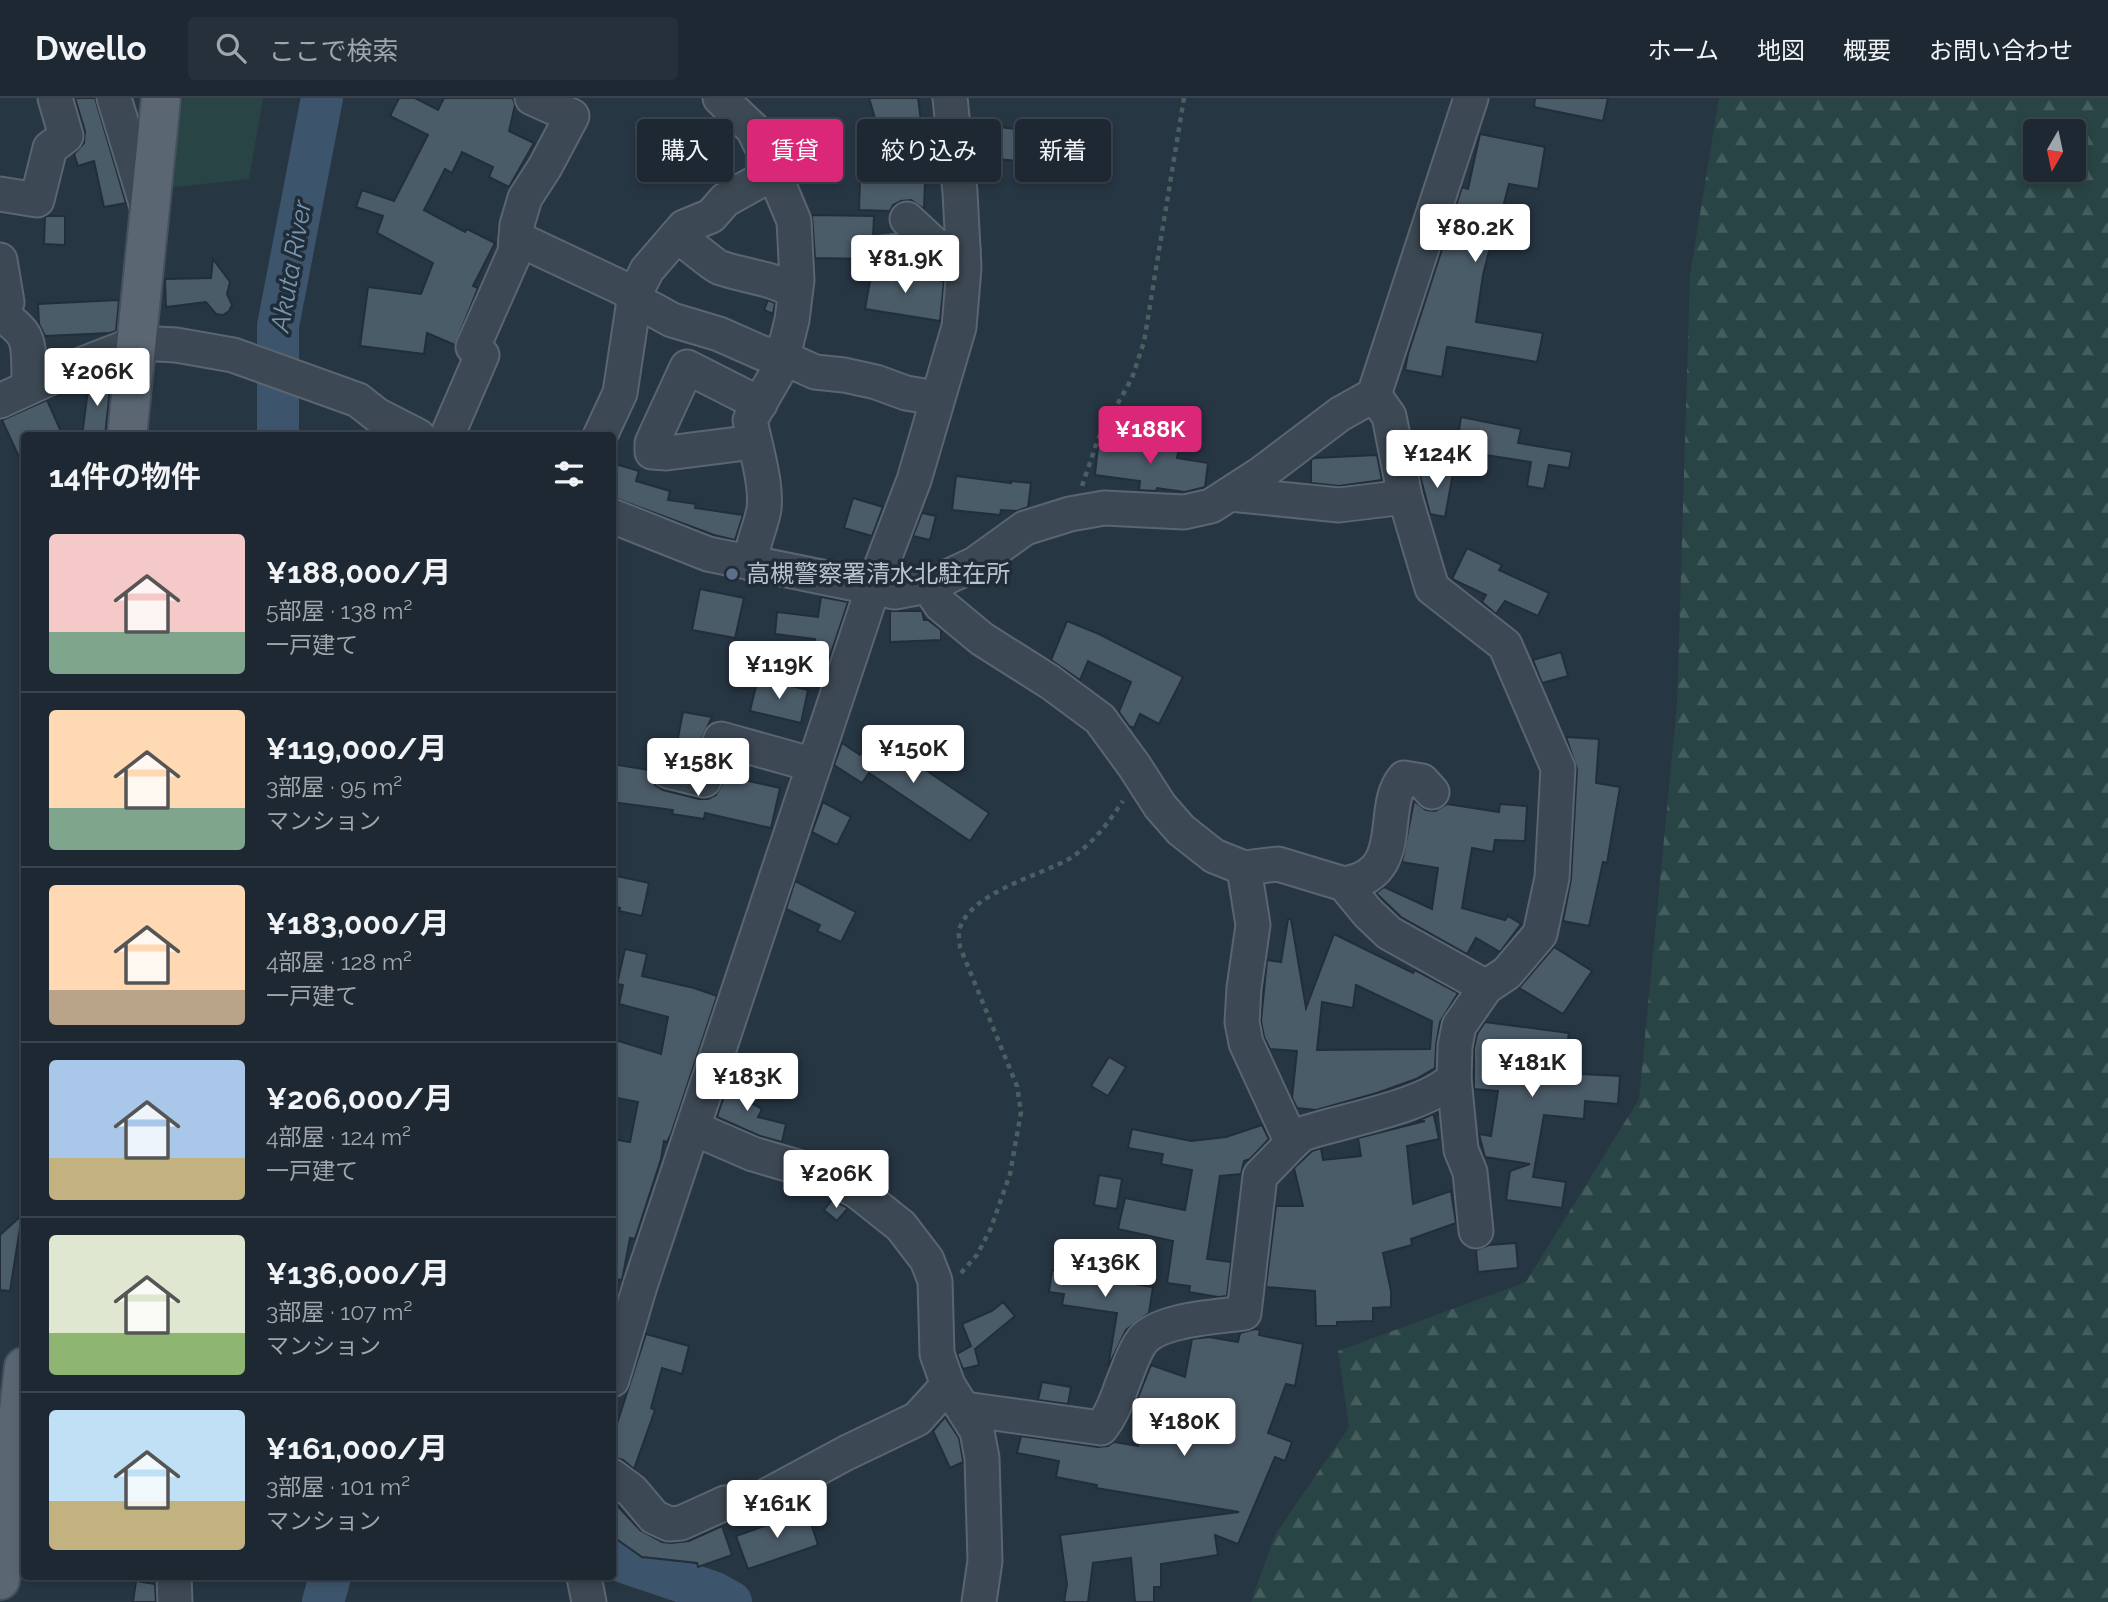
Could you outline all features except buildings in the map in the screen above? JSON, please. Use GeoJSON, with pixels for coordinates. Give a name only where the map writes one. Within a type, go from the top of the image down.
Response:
{"type":"FeatureCollection","features":[{"type":"Feature","properties":{"kind":"main road"},"geometry":{"type":"LineString","coordinates":[[127,432],[161,98]]}},
{"type":"Feature","properties":{"kind":"main road"},"geometry":{"type":"LineString","coordinates":[[0,1580],[21,1394]]}},
{"type":"Feature","properties":{"kind":"street"},"geometry":{"type":"LineString","coordinates":[[0,194],[37,200],[50,148],[66,136],[55,98]]}},
{"type":"Feature","properties":{"kind":"street"},"geometry":{"type":"LineString","coordinates":[[114,98],[149,216]]}},
{"type":"Feature","properties":{"kind":"street"},"geometry":{"type":"LineString","coordinates":[[449,432],[482,355],[473,347],[514,252],[517,225],[525,198],[572,116],[532,98]]}},
{"type":"Feature","properties":{"kind":"street"},"geometry":{"type":"LineString","coordinates":[[720,98],[747,123]]}},
{"type":"Feature","properties":{"kind":"street"},"geometry":{"type":"LineString","coordinates":[[950,98],[950,248]]}},
{"type":"Feature","properties":{"kind":"street"},"geometry":{"type":"LineString","coordinates":[[616,518],[708,554],[895,592],[928,586],[975,564],[1025,528],[1076,513],[1104,508],[1184,512],[1211,506],[1340,414],[1374,395],[1471,98]]}},
{"type":"Feature","properties":{"kind":"street"},"geometry":{"type":"LineString","coordinates":[[602,432],[620,393],[635,298],[647,270],[684,228],[711,216],[725,200],[757,182]]}},
{"type":"Feature","properties":{"kind":"street"},"geometry":{"type":"LineString","coordinates":[[750,562],[751,546],[764,509],[750,420],[780,368],[792,320],[797,280],[794,221],[778,182]]}},
{"type":"Feature","properties":{"kind":"street"},"geometry":{"type":"LineString","coordinates":[[616,1367],[640,1286],[873,588],[914,480],[959,327],[964,268],[950,248],[907,219]]}},
{"type":"Feature","properties":{"kind":"street"},"geometry":{"type":"LineString","coordinates":[[677,236],[718,268],[779,282],[795,292]]}},
{"type":"Feature","properties":{"kind":"street"},"geometry":{"type":"LineString","coordinates":[[516,238],[635,298],[672,320],[741,342],[762,353],[782,357],[815,372],[844,375],[876,382],[906,393],[936,398]]}},
{"type":"Feature","properties":{"kind":"street"},"geometry":{"type":"LineString","coordinates":[[883,253],[950,248]]}},
{"type":"Feature","properties":{"kind":"street"},"geometry":{"type":"LineString","coordinates":[[0,260],[2,306],[28,340],[29,378]]}},
{"type":"Feature","properties":{"kind":"street"},"geometry":{"type":"LineString","coordinates":[[0,401],[65,371],[137,343],[176,345],[233,355],[358,400],[377,415],[410,432]]}},
{"type":"Feature","properties":{"kind":"street"},"geometry":{"type":"LineString","coordinates":[[754,442],[667,453],[652,452],[652,443],[687,367],[760,404]]}},
{"type":"Feature","properties":{"kind":"street"},"geometry":{"type":"LineString","coordinates":[[1374,395],[1389,416],[1405,497],[1432,588],[1505,645],[1558,768],[1552,878],[1540,934],[1507,973],[1486,987],[1459,1026],[1455,1046],[1454,1078],[1461,1150],[1470,1172],[1476,1231]]}},
{"type":"Feature","properties":{"kind":"street"},"geometry":{"type":"LineString","coordinates":[[1230,494],[1339,505],[1405,497]]}},
{"type":"Feature","properties":{"kind":"street"},"geometry":{"type":"LineString","coordinates":[[928,586],[941,604],[982,639],[1050,682],[1100,719],[1160,806],[1181,830],[1214,856],[1244,868],[1278,864],[1344,884],[1358,882],[1372,873],[1384,855],[1389,841],[1397,786],[1404,778],[1422,781],[1432,792]]}},
{"type":"Feature","properties":{"kind":"street"},"geometry":{"type":"LineString","coordinates":[[668,771],[704,780],[721,739],[814,765]]}},
{"type":"Feature","properties":{"kind":"street"},"geometry":{"type":"LineString","coordinates":[[1244,868],[1253,925],[1242,1022],[1246,1043],[1292,1143]]}},
{"type":"Feature","properties":{"kind":"street"},"geometry":{"type":"LineString","coordinates":[[1344,884],[1389,933],[1486,987]]}},
{"type":"Feature","properties":{"kind":"street"},"geometry":{"type":"LineString","coordinates":[[616,1479],[632,1491],[654,1517],[669,1524],[681,1523],[725,1503],[757,1501],[956,1397],[1101,1428],[1111,1416],[1142,1341],[1154,1331],[1184,1322],[1244,1314],[1260,1176],[1292,1143],[1303,1134],[1421,1098],[1446,1086],[1454,1078]]}},
{"type":"Feature","properties":{"kind":"street"},"geometry":{"type":"LineString","coordinates":[[693,1128],[753,1154],[828,1177],[857,1192],[901,1227],[927,1261],[935,1281],[937,1354],[956,1397],[977,1431],[982,1458],[985,1561],[979,1602]]}},
{"type":"Feature","properties":{"kind":"street"},"geometry":{"type":"LineString","coordinates":[[174,1580],[175,1602]]}},
{"type":"Feature","properties":{"kind":"street"},"geometry":{"type":"LineString","coordinates":[[585,1580],[589,1602]]}},
{"type":"Feature","properties":{"kind":"path"},"geometry":{"type":"LineString","coordinates":[[1076,513],[1098,439],[1132,378],[1144,342],[1184,98]]}},
{"type":"Feature","properties":{"kind":"path"},"geometry":{"type":"LineString","coordinates":[[935,1289],[960,1274],[977,1255],[991,1228],[1010,1174],[1021,1112],[1017,1086],[960,947],[959,930],[969,915],[991,894],[1069,859],[1098,836],[1123,801],[1135,767]]}},
{"type":"Feature","properties":{"kind":"green space"},"geometry":{"type":"Polygon","coordinates":[[[183,98],[263,98],[249,179],[167,188],[183,98]]]}},
{"type":"Feature","properties":{"kind":"green space"},"geometry":{"type":"Polygon","coordinates":[[[1719,98],[2108,98],[2108,1602],[1251,1602],[1275,1535],[1349,1427],[1338,1351],[1526,1282],[1639,1099],[1677,704],[1690,275],[1719,98]]]}},
{"type":"Feature","properties":{"kind":"waterway","name":"Akuta River"},"geometry":{"type":"LineString","coordinates":[[278,432],[278,326],[322,98]]}},
{"type":"Feature","properties":{"kind":"waterway"},"geometry":{"type":"LineString","coordinates":[[616,1559],[715,1593],[731,1602]]}},
{"type":"Feature","properties":{"kind":"waterway","name":"Akuta River"},"geometry":{"type":"LineString","coordinates":[[323,1602],[329,1580]]}},
{"type":"Feature","properties":{"kind":"place","name":"高槻警察署清水北駐在所"},"geometry":{"type":"Point","coordinates":[732,574]}}]}
